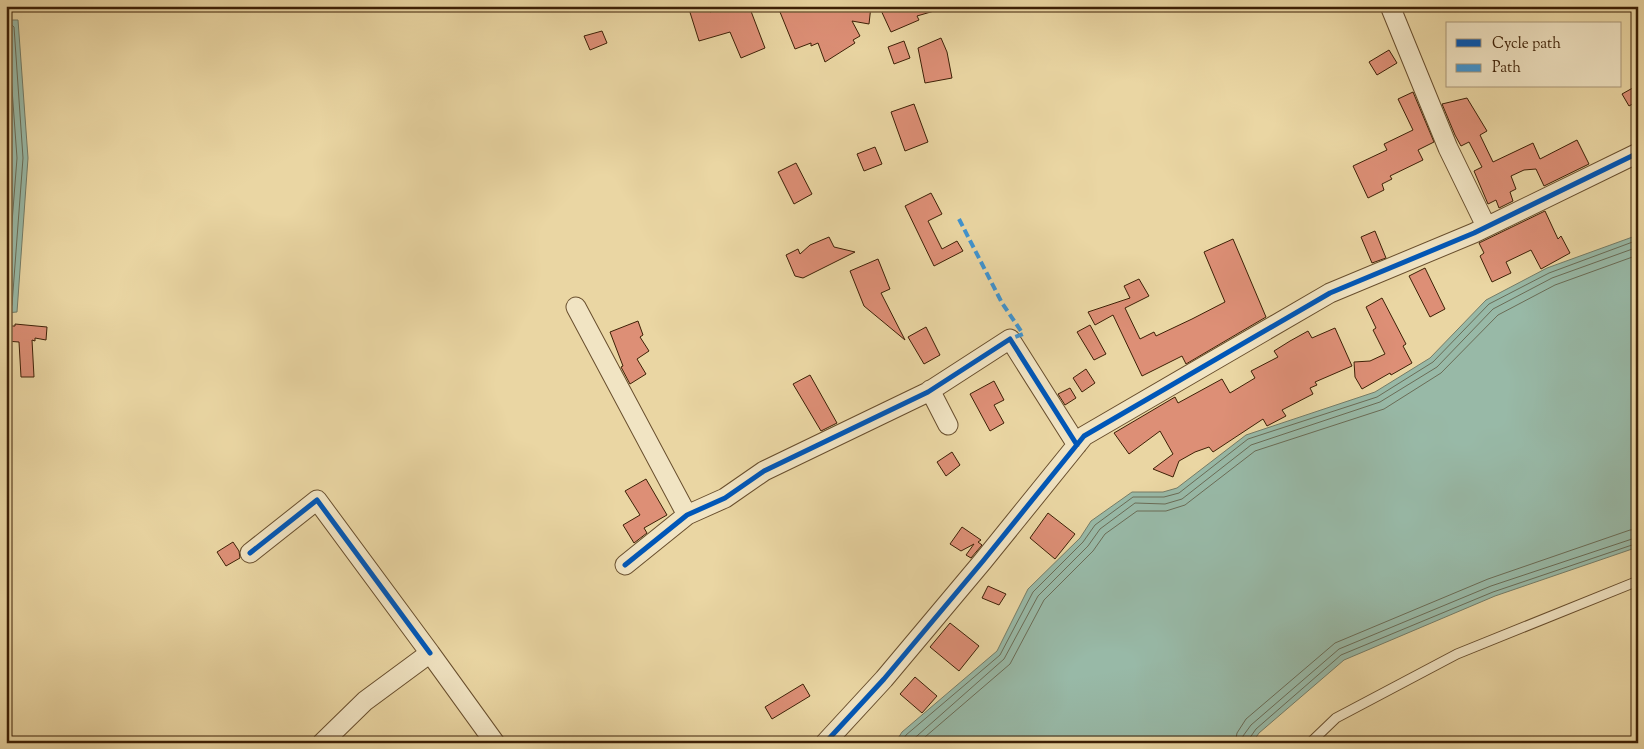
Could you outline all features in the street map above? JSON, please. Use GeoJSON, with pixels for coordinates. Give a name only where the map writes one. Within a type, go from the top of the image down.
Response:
{"type":"FeatureCollection","features":[{"type":"Feature","properties":{"kind":"street"},"geometry":{"type":"LineString","coordinates":[[1390,6],[1448,148],[1486,226]]}},
{"type":"Feature","properties":{"kind":"street"},"geometry":{"type":"LineString","coordinates":[[825,743],[884,679],[1084,436],[1330,293],[1486,226],[1638,152]]}},
{"type":"Feature","properties":{"kind":"street"},"geometry":{"type":"LineString","coordinates":[[576,307],[687,515]]}},
{"type":"Feature","properties":{"kind":"street"},"geometry":{"type":"LineString","coordinates":[[625,565],[687,515],[725,498],[764,471],[930,390],[1010,339],[1077,445]]}},
{"type":"Feature","properties":{"kind":"street"},"geometry":{"type":"LineString","coordinates":[[930,390],[948,425]]}},
{"type":"Feature","properties":{"kind":"street"},"geometry":{"type":"LineString","coordinates":[[250,554],[317,500],[495,743]]}},
{"type":"Feature","properties":{"kind":"street"},"geometry":{"type":"LineString","coordinates":[[322,743],[365,702],[430,653]]}},
{"type":"Feature","properties":{"kind":"lane"},"geometry":{"type":"LineString","coordinates":[[1310,743],[1336,718],[1457,654],[1638,581]]}},
{"type":"Feature","properties":{"kind":"water"},"geometry":{"type":"Polygon","coordinates":[[[6,20],[18,20],[28,158],[17,312],[6,313],[6,20]]]}},
{"type":"Feature","properties":{"kind":"water"},"geometry":{"type":"Polygon","coordinates":[[[1638,235],[1638,547],[1495,596],[1344,660],[1259,733],[1252,743],[895,743],[902,732],[997,651],[1028,589],[1080,538],[1091,521],[1132,492],[1163,492],[1177,488],[1246,435],[1375,392],[1430,358],[1486,300],[1547,268],[1638,235]]]}},
{"type":"Feature","properties":{"kind":"building"},"geometry":{"type":"Polygon","coordinates":[[[688,6],[708,6],[710,12],[729,6],[749,6],[765,48],[741,58],[730,32],[699,41],[688,6]]]}},
{"type":"Feature","properties":{"kind":"building"},"geometry":{"type":"Polygon","coordinates":[[[781,6],[843,6],[846,11],[871,6],[869,24],[852,21],[860,36],[853,40],[855,43],[825,62],[818,43],[811,46],[811,43],[795,49],[780,12],[783,11],[781,6]]]}},
{"type":"Feature","properties":{"kind":"building"},"geometry":{"type":"Polygon","coordinates":[[[879,6],[940,6],[941,9],[917,16],[919,20],[891,32],[879,6]]]}},
{"type":"Feature","properties":{"kind":"building"},"geometry":{"type":"Polygon","coordinates":[[[602,31],[607,43],[590,50],[584,36],[602,31]]]}},
{"type":"Feature","properties":{"kind":"building"},"geometry":{"type":"Polygon","coordinates":[[[941,38],[947,52],[952,78],[925,83],[918,48],[941,38]]]}},
{"type":"Feature","properties":{"kind":"building"},"geometry":{"type":"Polygon","coordinates":[[[904,41],[910,58],[894,64],[888,47],[904,41]]]}},
{"type":"Feature","properties":{"kind":"building"},"geometry":{"type":"Polygon","coordinates":[[[1389,50],[1397,63],[1377,75],[1369,62],[1389,50]]]}},
{"type":"Feature","properties":{"kind":"building"},"geometry":{"type":"Polygon","coordinates":[[[1638,85],[1638,101],[1629,106],[1622,94],[1638,85]]]}},
{"type":"Feature","properties":{"kind":"building"},"geometry":{"type":"Polygon","coordinates":[[[1413,92],[1434,142],[1418,150],[1423,160],[1390,176],[1392,179],[1382,184],[1384,190],[1368,198],[1353,166],[1387,150],[1384,144],[1413,130],[1398,99],[1413,92]]]}},
{"type":"Feature","properties":{"kind":"building"},"geometry":{"type":"Polygon","coordinates":[[[1467,98],[1487,131],[1480,135],[1493,162],[1533,143],[1540,159],[1577,140],[1589,164],[1544,186],[1536,169],[1524,170],[1511,176],[1516,189],[1510,192],[1513,201],[1499,208],[1496,200],[1488,204],[1474,171],[1482,167],[1469,142],[1461,146],[1442,104],[1467,98]]]}},
{"type":"Feature","properties":{"kind":"building"},"geometry":{"type":"Polygon","coordinates":[[[914,104],[928,142],[905,151],[891,112],[914,104]]]}},
{"type":"Feature","properties":{"kind":"building"},"geometry":{"type":"Polygon","coordinates":[[[875,147],[882,164],[864,171],[857,154],[875,147]]]}},
{"type":"Feature","properties":{"kind":"building"},"geometry":{"type":"Polygon","coordinates":[[[796,163],[812,194],[794,204],[778,172],[796,163]]]}},
{"type":"Feature","properties":{"kind":"building"},"geometry":{"type":"Polygon","coordinates":[[[931,193],[942,214],[928,221],[942,249],[957,241],[963,251],[934,266],[905,206],[931,193]]]}},
{"type":"Feature","properties":{"kind":"building"},"geometry":{"type":"Polygon","coordinates":[[[1545,211],[1558,239],[1561,236],[1570,253],[1541,269],[1531,250],[1506,262],[1511,273],[1492,282],[1480,256],[1484,253],[1479,243],[1545,211]]]}},
{"type":"Feature","properties":{"kind":"building"},"geometry":{"type":"Polygon","coordinates":[[[1375,231],[1386,258],[1372,263],[1361,237],[1375,231]]]}},
{"type":"Feature","properties":{"kind":"building"},"geometry":{"type":"Polygon","coordinates":[[[829,237],[834,247],[855,252],[803,278],[795,276],[786,255],[798,249],[800,254],[810,245],[829,237]]]}},
{"type":"Feature","properties":{"kind":"building"},"geometry":{"type":"Polygon","coordinates":[[[1233,239],[1266,317],[1186,364],[1182,356],[1142,376],[1113,315],[1095,325],[1088,312],[1130,298],[1124,286],[1139,279],[1149,296],[1125,308],[1140,339],[1154,332],[1156,336],[1192,319],[1225,302],[1204,252],[1233,239]]]}},
{"type":"Feature","properties":{"kind":"building"},"geometry":{"type":"Polygon","coordinates":[[[878,259],[890,289],[881,293],[905,340],[864,306],[850,271],[878,259]]]}},
{"type":"Feature","properties":{"kind":"building"},"geometry":{"type":"Polygon","coordinates":[[[1425,268],[1445,309],[1430,317],[1409,276],[1425,268]]]}},
{"type":"Feature","properties":{"kind":"building"},"geometry":{"type":"Polygon","coordinates":[[[1382,298],[1406,344],[1403,346],[1412,363],[1362,389],[1355,377],[1354,362],[1370,361],[1385,354],[1373,330],[1376,328],[1366,307],[1382,298]]]}},
{"type":"Feature","properties":{"kind":"building"},"geometry":{"type":"Polygon","coordinates":[[[638,321],[643,335],[640,337],[649,351],[637,359],[646,374],[630,384],[621,367],[623,366],[610,332],[638,321]]]}},
{"type":"Feature","properties":{"kind":"building"},"geometry":{"type":"Polygon","coordinates":[[[15,324],[47,327],[46,340],[35,338],[35,341],[32,340],[34,377],[21,377],[19,342],[6,341],[6,326],[15,326],[15,324]]]}},
{"type":"Feature","properties":{"kind":"building"},"geometry":{"type":"Polygon","coordinates":[[[1090,325],[1106,354],[1094,360],[1077,332],[1090,325]]]}},
{"type":"Feature","properties":{"kind":"building"},"geometry":{"type":"Polygon","coordinates":[[[926,327],[940,355],[924,364],[908,337],[926,327]]]}},
{"type":"Feature","properties":{"kind":"building"},"geometry":{"type":"Polygon","coordinates":[[[1335,328],[1352,366],[1315,382],[1317,385],[1310,388],[1313,394],[1282,410],[1286,416],[1267,426],[1263,419],[1213,452],[1209,447],[1179,461],[1173,477],[1153,469],[1173,454],[1160,431],[1129,454],[1114,433],[1175,397],[1178,403],[1222,379],[1230,393],[1255,378],[1251,371],[1278,357],[1274,351],[1290,341],[1308,331],[1312,338],[1335,328]]]}},
{"type":"Feature","properties":{"kind":"building"},"geometry":{"type":"Polygon","coordinates":[[[1086,369],[1095,383],[1082,392],[1073,378],[1086,369]]]}},
{"type":"Feature","properties":{"kind":"building"},"geometry":{"type":"Polygon","coordinates":[[[810,375],[837,423],[821,431],[793,384],[810,375]]]}},
{"type":"Feature","properties":{"kind":"building"},"geometry":{"type":"Polygon","coordinates":[[[994,381],[1004,400],[994,405],[1004,423],[990,431],[970,394],[994,381]]]}},
{"type":"Feature","properties":{"kind":"building"},"geometry":{"type":"Polygon","coordinates":[[[1070,388],[1076,398],[1065,405],[1058,394],[1070,388]]]}},
{"type":"Feature","properties":{"kind":"building"},"geometry":{"type":"Polygon","coordinates":[[[952,452],[960,465],[946,476],[937,462],[952,452]]]}},
{"type":"Feature","properties":{"kind":"building"},"geometry":{"type":"Polygon","coordinates":[[[646,479],[667,515],[644,528],[647,533],[634,543],[623,525],[640,515],[625,491],[646,479]]]}},
{"type":"Feature","properties":{"kind":"building"},"geometry":{"type":"Polygon","coordinates":[[[1048,513],[1075,534],[1055,559],[1030,538],[1048,513]]]}},
{"type":"Feature","properties":{"kind":"building"},"geometry":{"type":"Polygon","coordinates":[[[962,527],[981,540],[978,542],[982,545],[971,558],[966,555],[974,544],[961,551],[950,544],[962,527]]]}},
{"type":"Feature","properties":{"kind":"building"},"geometry":{"type":"Polygon","coordinates":[[[233,542],[239,551],[240,558],[226,566],[217,552],[233,542]]]}},
{"type":"Feature","properties":{"kind":"building"},"geometry":{"type":"Polygon","coordinates":[[[988,586],[1006,594],[999,605],[982,598],[988,586]]]}},
{"type":"Feature","properties":{"kind":"building"},"geometry":{"type":"Polygon","coordinates":[[[950,623],[979,646],[959,671],[930,647],[950,623]]]}},
{"type":"Feature","properties":{"kind":"building"},"geometry":{"type":"Polygon","coordinates":[[[915,677],[937,696],[922,713],[900,694],[915,677]]]}},
{"type":"Feature","properties":{"kind":"building"},"geometry":{"type":"Polygon","coordinates":[[[803,684],[810,696],[772,719],[765,707],[803,684]]]}},
{"type":"Feature","properties":{"kind":"marked path"},"geometry":{"type":"LineString","coordinates":[[959,219],[1002,303],[1023,334],[1010,339]]}},
{"type":"Feature","properties":{"kind":"cycle path"},"geometry":{"type":"LineString","coordinates":[[825,743],[884,679],[1084,436],[1330,293],[1474,233],[1638,153]]}},
{"type":"Feature","properties":{"kind":"cycle path"},"geometry":{"type":"LineString","coordinates":[[625,565],[687,515],[725,498],[764,471],[928,392],[1010,339],[1077,445]]}},
{"type":"Feature","properties":{"kind":"cycle path"},"geometry":{"type":"LineString","coordinates":[[250,553],[317,500],[430,653]]}}]}
